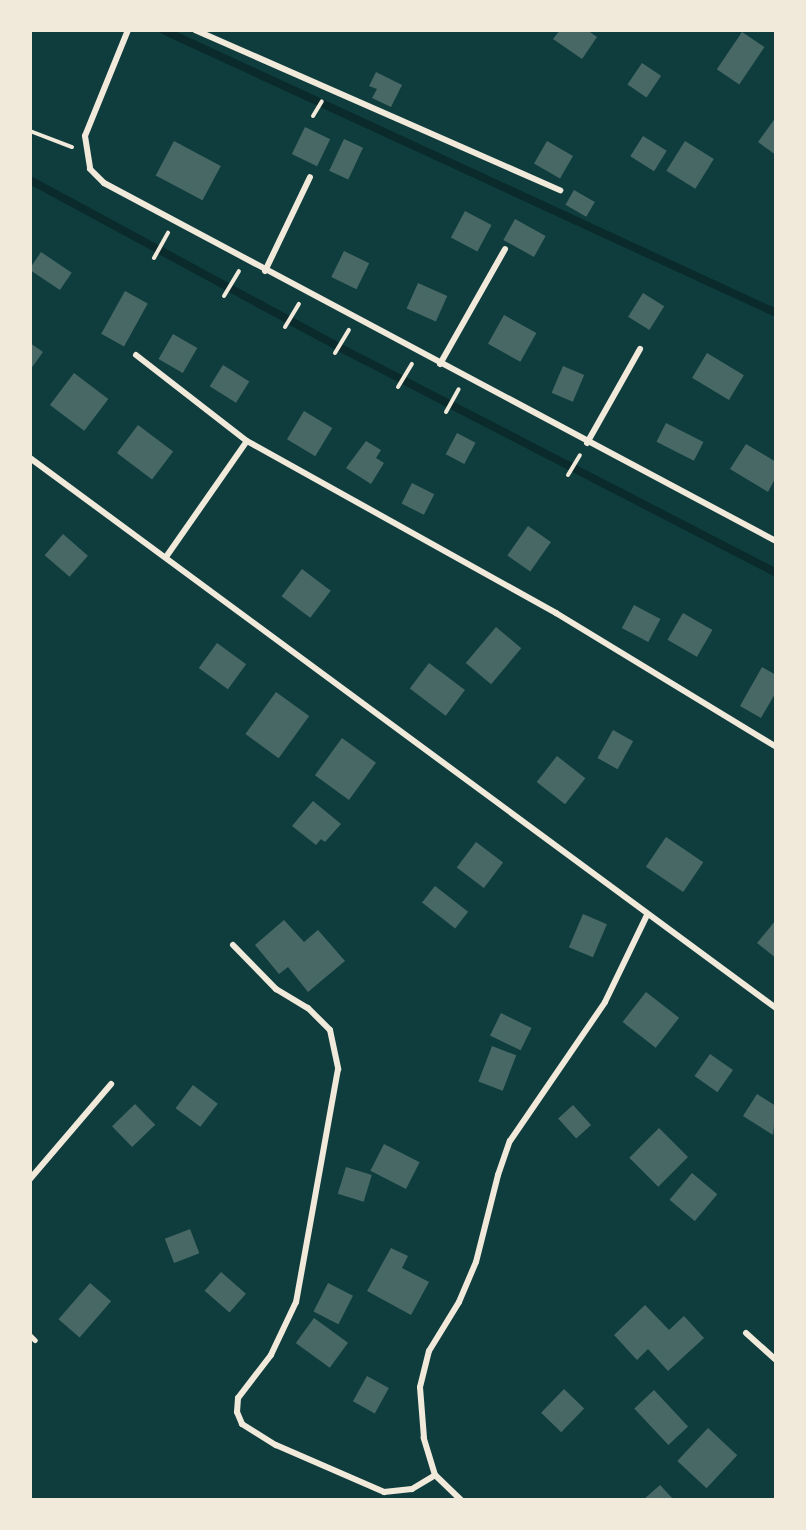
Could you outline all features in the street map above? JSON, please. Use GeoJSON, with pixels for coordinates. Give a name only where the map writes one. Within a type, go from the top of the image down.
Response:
{"type":"FeatureCollection","features":[{"type":"Feature","properties":{"kind":"street"},"geometry":{"type":"LineString","coordinates":[[128,30],[91,116],[85,149],[90,169],[121,194],[587,443],[776,541]]}},
{"type":"Feature","properties":{"kind":"street"},"geometry":{"type":"LineString","coordinates":[[195,30],[560,190]]}},
{"type":"Feature","properties":{"kind":"street"},"geometry":{"type":"LineString","coordinates":[[265,271],[310,177]]}},
{"type":"Feature","properties":{"kind":"street"},"geometry":{"type":"LineString","coordinates":[[440,364],[505,249]]}},
{"type":"Feature","properties":{"kind":"street"},"geometry":{"type":"LineString","coordinates":[[587,443],[640,349]]}},
{"type":"Feature","properties":{"kind":"street"},"geometry":{"type":"LineString","coordinates":[[136,355],[247,441],[556,613],[776,747]]}},
{"type":"Feature","properties":{"kind":"street"},"geometry":{"type":"LineString","coordinates":[[166,557],[247,441]]}},
{"type":"Feature","properties":{"kind":"street"},"geometry":{"type":"LineString","coordinates":[[30,458],[776,1008]]}},
{"type":"Feature","properties":{"kind":"street"},"geometry":{"type":"LineString","coordinates":[[461,1500],[435,1475],[419,1411],[429,1351],[459,1302],[476,1262],[510,1141],[605,1002],[647,915]]}},
{"type":"Feature","properties":{"kind":"street"},"geometry":{"type":"LineString","coordinates":[[233,945],[276,989],[308,1008],[330,1030],[338,1069],[296,1302],[271,1355],[238,1398],[237,1412],[242,1424],[276,1445],[384,1492],[412,1489],[435,1475]]}},
{"type":"Feature","properties":{"kind":"street"},"geometry":{"type":"LineString","coordinates":[[30,1179],[111,1084]]}},
{"type":"Feature","properties":{"kind":"street"},"geometry":{"type":"LineString","coordinates":[[746,1333],[776,1360]]}},
{"type":"Feature","properties":{"kind":"lane"},"geometry":{"type":"LineString","coordinates":[[30,1335],[35,1340]]}},
{"type":"Feature","properties":{"kind":"path"},"geometry":{"type":"LineString","coordinates":[[313,116],[323,98]]}},
{"type":"Feature","properties":{"kind":"path"},"geometry":{"type":"LineString","coordinates":[[30,131],[59,145],[85,149]]}},
{"type":"Feature","properties":{"kind":"path"},"geometry":{"type":"LineString","coordinates":[[154,258],[164,241]]}},
{"type":"Feature","properties":{"kind":"path"},"geometry":{"type":"LineString","coordinates":[[224,296],[234,279]]}},
{"type":"Feature","properties":{"kind":"path"},"geometry":{"type":"LineString","coordinates":[[285,327],[295,309]]}},
{"type":"Feature","properties":{"kind":"path"},"geometry":{"type":"LineString","coordinates":[[335,352],[345,335]]}},
{"type":"Feature","properties":{"kind":"path"},"geometry":{"type":"LineString","coordinates":[[398,387],[408,370]]}},
{"type":"Feature","properties":{"kind":"path"},"geometry":{"type":"LineString","coordinates":[[446,412],[456,394]]}},
{"type":"Feature","properties":{"kind":"path"},"geometry":{"type":"LineString","coordinates":[[568,475],[578,458]]}},
{"type":"Feature","properties":{"kind":"building"},"geometry":{"type":"Polygon","coordinates":[[[560,30],[587,30],[597,37],[582,59],[553,39],[560,30]]]}},
{"type":"Feature","properties":{"kind":"building"},"geometry":{"type":"Polygon","coordinates":[[[742,32],[764,47],[739,84],[717,69],[742,32]]]}},
{"type":"Feature","properties":{"kind":"building"},"geometry":{"type":"Polygon","coordinates":[[[642,63],[661,76],[647,97],[627,85],[642,63]]]}},
{"type":"Feature","properties":{"kind":"building"},"geometry":{"type":"Polygon","coordinates":[[[376,72],[402,85],[391,107],[372,98],[377,89],[369,86],[376,72]]]}},
{"type":"Feature","properties":{"kind":"building"},"geometry":{"type":"Polygon","coordinates":[[[776,117],[776,155],[758,142],[776,117]]]}},
{"type":"Feature","properties":{"kind":"building"},"geometry":{"type":"Polygon","coordinates":[[[305,127],[330,139],[317,166],[292,154],[305,127]]]}},
{"type":"Feature","properties":{"kind":"building"},"geometry":{"type":"Polygon","coordinates":[[[643,136],[667,151],[654,171],[630,156],[643,136]]]}},
{"type":"Feature","properties":{"kind":"building"},"geometry":{"type":"Polygon","coordinates":[[[344,139],[363,148],[348,180],[329,171],[344,139]]]}},
{"type":"Feature","properties":{"kind":"building"},"geometry":{"type":"Polygon","coordinates":[[[174,141],[221,166],[202,200],[156,175],[174,141]]]}},
{"type":"Feature","properties":{"kind":"building"},"geometry":{"type":"Polygon","coordinates":[[[547,141],[573,156],[560,179],[534,164],[547,141]]]}},
{"type":"Feature","properties":{"kind":"building"},"geometry":{"type":"Polygon","coordinates":[[[685,141],[714,159],[695,189],[666,171],[685,141]]]}},
{"type":"Feature","properties":{"kind":"building"},"geometry":{"type":"Polygon","coordinates":[[[574,190],[595,202],[586,217],[566,205],[574,190]]]}},
{"type":"Feature","properties":{"kind":"building"},"geometry":{"type":"Polygon","coordinates":[[[465,211],[491,225],[477,252],[451,237],[465,211]]]}},
{"type":"Feature","properties":{"kind":"building"},"geometry":{"type":"Polygon","coordinates":[[[515,219],[546,236],[534,257],[503,240],[515,219]]]}},
{"type":"Feature","properties":{"kind":"building"},"geometry":{"type":"Polygon","coordinates":[[[344,251],[369,263],[356,289],[331,277],[344,251]]]}},
{"type":"Feature","properties":{"kind":"building"},"geometry":{"type":"Polygon","coordinates":[[[41,252],[72,273],[60,290],[30,270],[41,252]]]}},
{"type":"Feature","properties":{"kind":"building"},"geometry":{"type":"Polygon","coordinates":[[[418,283],[447,296],[436,322],[407,309],[418,283]]]}},
{"type":"Feature","properties":{"kind":"building"},"geometry":{"type":"Polygon","coordinates":[[[125,291],[148,304],[124,346],[101,334],[125,291]]]}},
{"type":"Feature","properties":{"kind":"building"},"geometry":{"type":"Polygon","coordinates":[[[643,293],[664,306],[649,330],[628,317],[643,293]]]}},
{"type":"Feature","properties":{"kind":"building"},"geometry":{"type":"Polygon","coordinates":[[[504,315],[536,333],[520,362],[488,344],[504,315]]]}},
{"type":"Feature","properties":{"kind":"building"},"geometry":{"type":"Polygon","coordinates":[[[173,334],[197,348],[183,373],[158,359],[173,334]]]}},
{"type":"Feature","properties":{"kind":"building"},"geometry":{"type":"Polygon","coordinates":[[[30,343],[43,352],[30,370],[30,343]]]}},
{"type":"Feature","properties":{"kind":"building"},"geometry":{"type":"Polygon","coordinates":[[[707,353],[744,375],[729,400],[692,378],[707,353]]]}},
{"type":"Feature","properties":{"kind":"building"},"geometry":{"type":"Polygon","coordinates":[[[223,365],[249,381],[236,403],[210,386],[223,365]]]}},
{"type":"Feature","properties":{"kind":"building"},"geometry":{"type":"Polygon","coordinates":[[[563,366],[584,375],[573,402],[552,393],[563,366]]]}},
{"type":"Feature","properties":{"kind":"building"},"geometry":{"type":"Polygon","coordinates":[[[74,373],[108,399],[84,431],[50,405],[74,373]]]}},
{"type":"Feature","properties":{"kind":"building"},"geometry":{"type":"Polygon","coordinates":[[[304,411],[332,428],[315,456],[287,439],[304,411]]]}},
{"type":"Feature","properties":{"kind":"building"},"geometry":{"type":"Polygon","coordinates":[[[666,423],[703,442],[694,461],[656,442],[666,423]]]}},
{"type":"Feature","properties":{"kind":"building"},"geometry":{"type":"Polygon","coordinates":[[[138,425],[173,451],[152,479],[117,453],[138,425]]]}},
{"type":"Feature","properties":{"kind":"building"},"geometry":{"type":"Polygon","coordinates":[[[457,433],[476,443],[464,464],[446,454],[457,433]]]}},
{"type":"Feature","properties":{"kind":"building"},"geometry":{"type":"Polygon","coordinates":[[[366,441],[381,450],[376,458],[384,463],[371,484],[346,468],[366,441]]]}},
{"type":"Feature","properties":{"kind":"building"},"geometry":{"type":"Polygon","coordinates":[[[746,444],[776,462],[776,477],[768,492],[730,469],[746,444]]]}},
{"type":"Feature","properties":{"kind":"building"},"geometry":{"type":"Polygon","coordinates":[[[412,483],[434,494],[424,515],[402,503],[412,483]]]}},
{"type":"Feature","properties":{"kind":"building"},"geometry":{"type":"Polygon","coordinates":[[[528,526],[551,542],[530,572],[507,555],[528,526]]]}},
{"type":"Feature","properties":{"kind":"building"},"geometry":{"type":"Polygon","coordinates":[[[63,534],[88,556],[70,577],[45,555],[63,534]]]}},
{"type":"Feature","properties":{"kind":"building"},"geometry":{"type":"Polygon","coordinates":[[[302,569],[331,591],[310,618],[282,596],[302,569]]]}},
{"type":"Feature","properties":{"kind":"building"},"geometry":{"type":"Polygon","coordinates":[[[634,605],[660,619],[648,642],[622,628],[634,605]]]}},
{"type":"Feature","properties":{"kind":"building"},"geometry":{"type":"Polygon","coordinates":[[[683,613],[712,630],[697,657],[668,640],[683,613]]]}},
{"type":"Feature","properties":{"kind":"building"},"geometry":{"type":"Polygon","coordinates":[[[496,627],[521,648],[491,684],[466,663],[496,627]]]}},
{"type":"Feature","properties":{"kind":"building"},"geometry":{"type":"Polygon","coordinates":[[[217,643],[246,664],[228,689],[199,668],[217,643]]]}},
{"type":"Feature","properties":{"kind":"building"},"geometry":{"type":"Polygon","coordinates":[[[429,663],[465,690],[446,716],[410,689],[429,663]]]}},
{"type":"Feature","properties":{"kind":"building"},"geometry":{"type":"Polygon","coordinates":[[[762,667],[776,675],[776,692],[761,718],[740,706],[762,667]]]}},
{"type":"Feature","properties":{"kind":"building"},"geometry":{"type":"Polygon","coordinates":[[[276,692],[309,716],[279,758],[245,734],[276,692]]]}},
{"type":"Feature","properties":{"kind":"building"},"geometry":{"type":"Polygon","coordinates":[[[613,730],[633,741],[618,769],[597,758],[613,730]]]}},
{"type":"Feature","properties":{"kind":"building"},"geometry":{"type":"Polygon","coordinates":[[[342,738],[376,763],[349,800],[315,775],[342,738]]]}},
{"type":"Feature","properties":{"kind":"building"},"geometry":{"type":"Polygon","coordinates":[[[557,756],[585,778],[565,804],[537,782],[557,756]]]}},
{"type":"Feature","properties":{"kind":"building"},"geometry":{"type":"Polygon","coordinates":[[[313,801],[341,824],[325,842],[321,839],[316,845],[292,826],[313,801]]]}},
{"type":"Feature","properties":{"kind":"building"},"geometry":{"type":"Polygon","coordinates":[[[666,837],[703,862],[683,892],[646,867],[666,837]]]}},
{"type":"Feature","properties":{"kind":"building"},"geometry":{"type":"Polygon","coordinates":[[[476,842],[503,862],[484,888],[457,868],[476,842]]]}},
{"type":"Feature","properties":{"kind":"building"},"geometry":{"type":"Polygon","coordinates":[[[435,886],[468,912],[455,928],[422,903],[435,886]]]}},
{"type":"Feature","properties":{"kind":"building"},"geometry":{"type":"Polygon","coordinates":[[[583,914],[607,924],[593,957],[569,947],[583,914]]]}},
{"type":"Feature","properties":{"kind":"building"},"geometry":{"type":"Polygon","coordinates":[[[284,920],[304,942],[318,930],[345,961],[308,992],[288,967],[279,974],[255,945],[284,920]]]}},
{"type":"Feature","properties":{"kind":"building"},"geometry":{"type":"Polygon","coordinates":[[[776,920],[776,958],[757,943],[776,920]]]}},
{"type":"Feature","properties":{"kind":"building"},"geometry":{"type":"Polygon","coordinates":[[[646,992],[679,1018],[656,1048],[623,1022],[646,992]]]}},
{"type":"Feature","properties":{"kind":"building"},"geometry":{"type":"Polygon","coordinates":[[[501,1013],[532,1028],[521,1050],[490,1035],[501,1013]]]}},
{"type":"Feature","properties":{"kind":"building"},"geometry":{"type":"Polygon","coordinates":[[[492,1046],[516,1055],[503,1091],[478,1081],[492,1046]]]}},
{"type":"Feature","properties":{"kind":"building"},"geometry":{"type":"Polygon","coordinates":[[[710,1054],[733,1070],[717,1092],[695,1076],[710,1054]]]}},
{"type":"Feature","properties":{"kind":"building"},"geometry":{"type":"Polygon","coordinates":[[[193,1085],[218,1104],[200,1127],[176,1108],[193,1085]]]}},
{"type":"Feature","properties":{"kind":"building"},"geometry":{"type":"Polygon","coordinates":[[[757,1094],[776,1106],[773,1135],[743,1116],[757,1094]]]}},
{"type":"Feature","properties":{"kind":"building"},"geometry":{"type":"Polygon","coordinates":[[[135,1104],[155,1125],[132,1147],[112,1126],[135,1104]]]}},
{"type":"Feature","properties":{"kind":"building"},"geometry":{"type":"Polygon","coordinates":[[[573,1105],[591,1125],[576,1138],[558,1118],[573,1105]]]}},
{"type":"Feature","properties":{"kind":"building"},"geometry":{"type":"Polygon","coordinates":[[[659,1128],[688,1157],[658,1187],[629,1158],[659,1128]]]}},
{"type":"Feature","properties":{"kind":"building"},"geometry":{"type":"Polygon","coordinates":[[[384,1144],[420,1162],[406,1189],[370,1171],[384,1144]]]}},
{"type":"Feature","properties":{"kind":"building"},"geometry":{"type":"Polygon","coordinates":[[[346,1167],[372,1175],[364,1202],[338,1194],[346,1167]]]}},
{"type":"Feature","properties":{"kind":"building"},"geometry":{"type":"Polygon","coordinates":[[[692,1173],[717,1194],[695,1221],[670,1200],[692,1173]]]}},
{"type":"Feature","properties":{"kind":"building"},"geometry":{"type":"Polygon","coordinates":[[[190,1229],[199,1253],[174,1263],[165,1239],[190,1229]]]}},
{"type":"Feature","properties":{"kind":"building"},"geometry":{"type":"Polygon","coordinates":[[[391,1248],[408,1256],[402,1268],[429,1282],[411,1315],[367,1291],[391,1248]]]}},
{"type":"Feature","properties":{"kind":"building"},"geometry":{"type":"Polygon","coordinates":[[[221,1272],[246,1294],[230,1313],[205,1291],[221,1272]]]}},
{"type":"Feature","properties":{"kind":"building"},"geometry":{"type":"Polygon","coordinates":[[[90,1283],[111,1301],[80,1338],[59,1319],[90,1283]]]}},
{"type":"Feature","properties":{"kind":"building"},"geometry":{"type":"Polygon","coordinates":[[[328,1283],[353,1296],[338,1324],[313,1312],[328,1283]]]}},
{"type":"Feature","properties":{"kind":"building"},"geometry":{"type":"Polygon","coordinates":[[[645,1305],[669,1330],[684,1316],[704,1338],[668,1371],[648,1349],[637,1360],[614,1335],[645,1305]]]}},
{"type":"Feature","properties":{"kind":"building"},"geometry":{"type":"Polygon","coordinates":[[[314,1318],[348,1343],[330,1368],[296,1343],[314,1318]]]}},
{"type":"Feature","properties":{"kind":"building"},"geometry":{"type":"Polygon","coordinates":[[[367,1376],[389,1388],[375,1413],[353,1401],[367,1376]]]}},
{"type":"Feature","properties":{"kind":"building"},"geometry":{"type":"Polygon","coordinates":[[[564,1389],[584,1408],[561,1432],[541,1413],[564,1389]]]}},
{"type":"Feature","properties":{"kind":"building"},"geometry":{"type":"Polygon","coordinates":[[[654,1390],[688,1427],[668,1445],[634,1408],[654,1390]]]}},
{"type":"Feature","properties":{"kind":"building"},"geometry":{"type":"Polygon","coordinates":[[[708,1428],[737,1455],[707,1488],[677,1461],[708,1428]]]}},
{"type":"Feature","properties":{"kind":"building"},"geometry":{"type":"Polygon","coordinates":[[[660,1485],[674,1500],[643,1500],[660,1485]]]}},
{"type":"Feature","properties":{"kind":"waterway"},"geometry":{"type":"LineString","coordinates":[[163,30],[776,313]]}},
{"type":"Feature","properties":{"kind":"waterway"},"geometry":{"type":"LineString","coordinates":[[30,180],[333,344],[776,573]]}}]}
